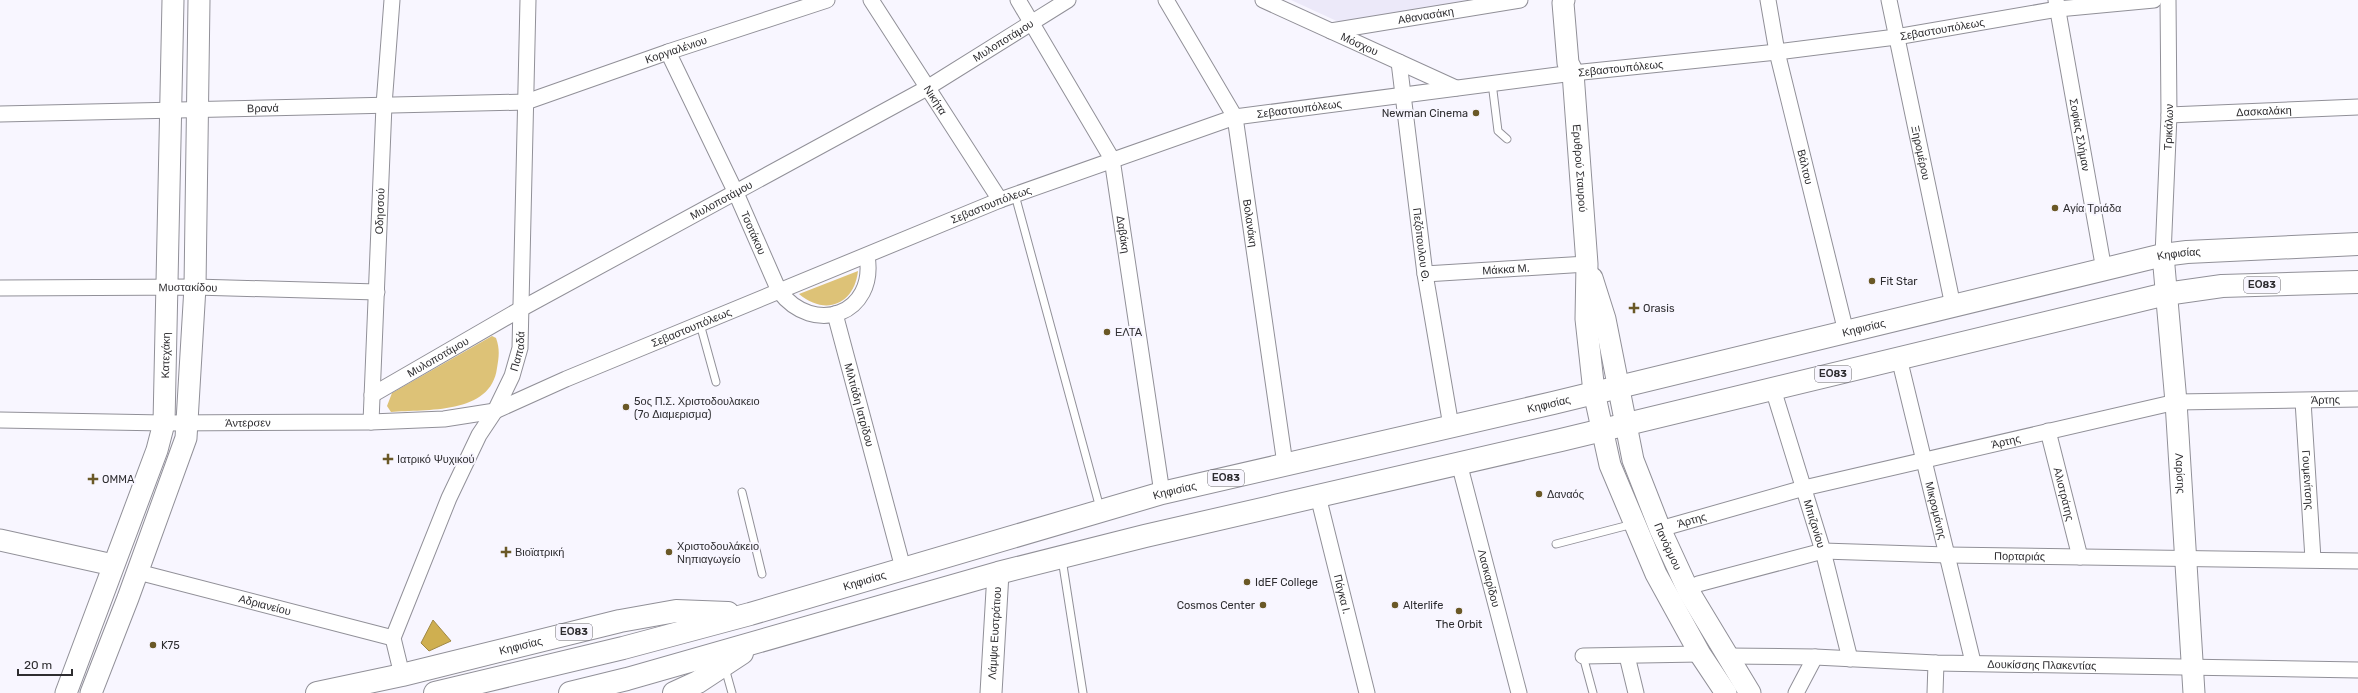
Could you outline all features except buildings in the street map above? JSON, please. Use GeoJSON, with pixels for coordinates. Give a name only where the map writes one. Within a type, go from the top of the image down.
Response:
{"type":"FeatureCollection","features":[{"type":"Feature","properties":{"kind":"main road","name":"Κηφισίας"},"geometry":{"type":"LineString","coordinates":[[435,693],[623,648],[750,614],[1162,493],[1617,387],[2163,255],[2187,252],[2358,244]]}},
{"type":"Feature","properties":{"kind":"main road","name":"ΕΟ83"},"geometry":{"type":"LineString","coordinates":[[570,693],[758,642],[998,573],[1062,557],[1625,425],[2166,294],[2222,286],[2358,282]]}},
{"type":"Feature","properties":{"kind":"main road","name":"Κηφισίας"},"geometry":{"type":"LineString","coordinates":[[317,693],[402,675],[620,621],[676,611],[750,614]]}},
{"type":"Feature","properties":{"kind":"main road","name":"ΕΟ83"},"geometry":{"type":"LineString","coordinates":[[674,693],[698,682],[758,642]]}},
{"type":"Feature","properties":{"kind":"street","name":"Κατεχάκη"},"geometry":{"type":"LineString","coordinates":[[66,693],[157,450],[164,423],[173,0]]}},
{"type":"Feature","properties":{"kind":"street"},"geometry":{"type":"LineString","coordinates":[[91,693],[180,458],[188,422],[195,287],[199,0]]}},
{"type":"Feature","properties":{"kind":"street","name":"Οδησσού"},"geometry":{"type":"LineString","coordinates":[[370,422],[377,292],[384,105],[392,0]]}},
{"type":"Feature","properties":{"kind":"street","name":"Παπαδά"},"geometry":{"type":"LineString","coordinates":[[393,638],[451,494],[479,435],[495,411],[512,376],[518,355],[521,333],[520,310],[528,0]]}},
{"type":"Feature","properties":{"kind":"street","name":"Κοργιαλένιου"},"geometry":{"type":"LineString","coordinates":[[526,102],[668,52],[827,0]]}},
{"type":"Feature","properties":{"kind":"street","name":"Νικήτα"},"geometry":{"type":"LineString","coordinates":[[871,0],[1000,200]]}},
{"type":"Feature","properties":{"kind":"street","name":"Δαβάκη"},"geometry":{"type":"LineString","coordinates":[[1018,0],[1033,22],[1112,159],[1162,493]]}},
{"type":"Feature","properties":{"kind":"street","name":"Μυλοποτάμου"},"geometry":{"type":"LineString","coordinates":[[372,395],[520,310],[927,88],[1068,0]]}},
{"type":"Feature","properties":{"kind":"street","name":"Βολανάκη"},"geometry":{"type":"LineString","coordinates":[[1166,0],[1235,117],[1285,464]]}},
{"type":"Feature","properties":{"kind":"street","name":"Μόσχου"},"geometry":{"type":"LineString","coordinates":[[1263,0],[1456,88]]}},
{"type":"Feature","properties":{"kind":"street","name":"Αθανασάκη"},"geometry":{"type":"LineString","coordinates":[[1331,31],[1520,0]]}},
{"type":"Feature","properties":{"kind":"street","name":"Ερυθρού Σταυρού"},"geometry":{"type":"LineString","coordinates":[[1564,0],[1568,63],[1573,73]]}},
{"type":"Feature","properties":{"kind":"street","name":"Ερυθρού Σταυρού"},"geometry":{"type":"LineString","coordinates":[[1572,0],[1576,60],[1573,73],[1587,264],[1586,319],[1594,392]]}},
{"type":"Feature","properties":{"kind":"street","name":"Βάλτου"},"geometry":{"type":"LineString","coordinates":[[1768,0],[1777,52],[1846,332]]}},
{"type":"Feature","properties":{"kind":"street","name":"Ξηρομέρου"},"geometry":{"type":"LineString","coordinates":[[1889,0],[1953,306]]}},
{"type":"Feature","properties":{"kind":"street","name":"Σεβαστουπόλεως"},"geometry":{"type":"LineString","coordinates":[[495,411],[566,379],[1000,200],[1112,159],[1235,117],[1573,73],[1777,52],[1896,37],[2057,5],[2154,0]]}},
{"type":"Feature","properties":{"kind":"street","name":"Τρικάλων"},"geometry":{"type":"LineString","coordinates":[[2163,255],[2169,115],[2168,0]]}},
{"type":"Feature","properties":{"kind":"street","name":"Σοφίας Σλήμαν"},"geometry":{"type":"LineString","coordinates":[[2057,5],[2104,270]]}},
{"type":"Feature","properties":{"kind":"street","name":"Τσοτάκου"},"geometry":{"type":"LineString","coordinates":[[668,52],[736,193],[780,291],[788,302],[801,311],[816,316],[835,314]]}},
{"type":"Feature","properties":{"kind":"street","name":"Πεζόπουλου Θ."},"geometry":{"type":"LineString","coordinates":[[1399,62],[1425,274],[1451,426]]}},
{"type":"Feature","properties":{"kind":"street","name":"Βρανά"},"geometry":{"type":"LineString","coordinates":[[0,114],[526,102]]}},
{"type":"Feature","properties":{"kind":"street","name":"Δασκαλάκη"},"geometry":{"type":"LineString","coordinates":[[2169,115],[2358,107]]}},
{"type":"Feature","properties":{"kind":"street","name":"Λαρίσης"},"geometry":{"type":"LineString","coordinates":[[2163,255],[2176,402],[2194,693]]}},
{"type":"Feature","properties":{"kind":"street"},"geometry":{"type":"LineString","coordinates":[[835,314],[845,310],[857,300],[866,287],[870,273],[867,256]]}},
{"type":"Feature","properties":{"kind":"street","name":"Ερυθρού Σταυρού"},"geometry":{"type":"LineString","coordinates":[[1587,264],[1605,319],[1617,387]]}},
{"type":"Feature","properties":{"kind":"street","name":"Μάκκα Μ."},"geometry":{"type":"LineString","coordinates":[[1425,274],[1587,264]]}},
{"type":"Feature","properties":{"kind":"street","name":"Μυστακίδου"},"geometry":{"type":"LineString","coordinates":[[0,288],[195,287],[377,292]]}},
{"type":"Feature","properties":{"kind":"street","name":"Μιλτιάδη Ιατρίδου"},"geometry":{"type":"LineString","coordinates":[[835,314],[903,568]]}},
{"type":"Feature","properties":{"kind":"street","name":"Μικρομάνης"},"geometry":{"type":"LineString","coordinates":[[1899,358],[1973,662]]}},
{"type":"Feature","properties":{"kind":"street","name":"Πανόρμου"},"geometry":{"type":"LineString","coordinates":[[1617,387],[1633,460],[1660,529],[1689,592],[1750,693]]}},
{"type":"Feature","properties":{"kind":"street","name":"Μπιζανίου"},"geometry":{"type":"LineString","coordinates":[[1774,389],[1823,552],[1850,659]]}},
{"type":"Feature","properties":{"kind":"street","name":"Πανόρμου"},"geometry":{"type":"LineString","coordinates":[[1594,392],[1610,465],[1656,574],[1700,654],[1726,693]]}},
{"type":"Feature","properties":{"kind":"street","name":"Άρτης"},"geometry":{"type":"LineString","coordinates":[[1660,529],[1804,488],[2048,430],[2176,402],[2358,399]]}},
{"type":"Feature","properties":{"kind":"street","name":"Γουμενίτσης"},"geometry":{"type":"LineString","coordinates":[[2303,401],[2313,559]]}},
{"type":"Feature","properties":{"kind":"street","name":"Άντερσεν"},"geometry":{"type":"LineString","coordinates":[[0,420],[164,423],[370,422],[444,419],[495,411]]}},
{"type":"Feature","properties":{"kind":"street","name":"Αλιστράτης"},"geometry":{"type":"LineString","coordinates":[[2048,430],[2080,557]]}},
{"type":"Feature","properties":{"kind":"street","name":"Λασκαρίδου"},"geometry":{"type":"LineString","coordinates":[[1459,463],[1519,693]]}},
{"type":"Feature","properties":{"kind":"street","name":"Πάγκα Ι."},"geometry":{"type":"LineString","coordinates":[[1318,496],[1367,693]]}},
{"type":"Feature","properties":{"kind":"street"},"geometry":{"type":"LineString","coordinates":[[0,540],[113,565]]}},
{"type":"Feature","properties":{"kind":"street","name":"Πορταριάς"},"geometry":{"type":"LineString","coordinates":[[1689,592],[1698,584],[1823,552],[2186,559],[2313,559],[2358,561]]}},
{"type":"Feature","properties":{"kind":"street","name":"Αδριανείου"},"geometry":{"type":"LineString","coordinates":[[138,572],[393,638]]}},
{"type":"Feature","properties":{"kind":"street","name":"Λάμψα Ευστράτιου"},"geometry":{"type":"LineString","coordinates":[[991,693],[998,573]]}},
{"type":"Feature","properties":{"kind":"street"},"geometry":{"type":"LineString","coordinates":[[393,638],[402,675]]}},
{"type":"Feature","properties":{"kind":"street"},"geometry":{"type":"LineString","coordinates":[[1583,656],[1700,654]]}},
{"type":"Feature","properties":{"kind":"street"},"geometry":{"type":"LineString","coordinates":[[1627,656],[1636,693]]}},
{"type":"Feature","properties":{"kind":"street","name":"Δουκίσσης Πλακεντίας"},"geometry":{"type":"LineString","coordinates":[[1727,656],[1815,657],[1936,663],[1973,662],[2358,670]]}},
{"type":"Feature","properties":{"kind":"street"},"geometry":{"type":"LineString","coordinates":[[1796,693],[1815,657]]}},
{"type":"Feature","properties":{"kind":"street"},"geometry":{"type":"LineString","coordinates":[[1935,693],[1936,663]]}},
{"type":"Feature","properties":{"kind":"lane"},"geometry":{"type":"LineString","coordinates":[[1492,83],[1498,131],[1507,139]]}},
{"type":"Feature","properties":{"kind":"lane"},"geometry":{"type":"LineString","coordinates":[[1015,195],[1100,510]]}},
{"type":"Feature","properties":{"kind":"lane"},"geometry":{"type":"LineString","coordinates":[[700,324],[716,382]]}},
{"type":"Feature","properties":{"kind":"lane"},"geometry":{"type":"LineString","coordinates":[[742,492],[762,574]]}},
{"type":"Feature","properties":{"kind":"lane"},"geometry":{"type":"LineString","coordinates":[[1556,544],[1635,523]]}},
{"type":"Feature","properties":{"kind":"lane"},"geometry":{"type":"LineString","coordinates":[[1062,557],[1084,693]]}},
{"type":"Feature","properties":{"kind":"lane"},"geometry":{"type":"LineString","coordinates":[[1583,656],[1593,693]]}},
{"type":"Feature","properties":{"kind":"lane"},"geometry":{"type":"LineString","coordinates":[[724,665],[732,693]]}},
{"type":"Feature","properties":{"kind":"shaded area"},"geometry":{"type":"Polygon","coordinates":[[[1291,0],[1474,0],[1341,23],[1291,0]]]}},
{"type":"Feature","properties":{"kind":"shaded area"},"geometry":{"type":"Polygon","coordinates":[[[858,271],[851,292],[837,304],[819,304],[809,301],[799,294],[858,271]]]}},
{"type":"Feature","properties":{"kind":"shaded area"},"geometry":{"type":"Polygon","coordinates":[[[492,336],[496,338],[498,346],[498,364],[492,383],[483,394],[470,402],[455,406],[438,409],[391,412],[387,406],[392,393],[492,336]]]}},
{"type":"Feature","properties":{"kind":"shaded area"},"geometry":{"type":"Polygon","coordinates":[[[433,620],[451,641],[429,651],[421,643],[433,620]]]}},
{"type":"Feature","properties":{"kind":"place","name":"Newman Cinema"},"geometry":{"type":"Point","coordinates":[1476,113]}},
{"type":"Feature","properties":{"kind":"place","name":"Αγία Τριάδα"},"geometry":{"type":"Point","coordinates":[2055,208]}},
{"type":"Feature","properties":{"kind":"place","name":"Fit Star"},"geometry":{"type":"Point","coordinates":[1872,281]}},
{"type":"Feature","properties":{"kind":"place","name":"Orasis"},"geometry":{"type":"Point","coordinates":[1634,308]}},
{"type":"Feature","properties":{"kind":"place","name":"ΕΛΤΑ"},"geometry":{"type":"Point","coordinates":[1107,332]}},
{"type":"Feature","properties":{"kind":"place","name":"5ος Π.Σ. Χριστοδουλακειο (7ο Διαμερισμα)"},"geometry":{"type":"Point","coordinates":[626,407]}},
{"type":"Feature","properties":{"kind":"place","name":"Ιατρικό Ψυχικού"},"geometry":{"type":"Point","coordinates":[388,459]}},
{"type":"Feature","properties":{"kind":"place","name":"OMMA"},"geometry":{"type":"Point","coordinates":[93,479]}},
{"type":"Feature","properties":{"kind":"place","name":"Δαναός"},"geometry":{"type":"Point","coordinates":[1539,494]}},
{"type":"Feature","properties":{"kind":"place","name":"Βιοϊατρική"},"geometry":{"type":"Point","coordinates":[506,552]}},
{"type":"Feature","properties":{"kind":"place","name":"Χριστοδουλάκειο Νηπιαγωγείο"},"geometry":{"type":"Point","coordinates":[669,552]}},
{"type":"Feature","properties":{"kind":"place","name":"IdEF College"},"geometry":{"type":"Point","coordinates":[1247,582]}},
{"type":"Feature","properties":{"kind":"place","name":"Cosmos Center"},"geometry":{"type":"Point","coordinates":[1263,605]}},
{"type":"Feature","properties":{"kind":"place","name":"Alterlife"},"geometry":{"type":"Point","coordinates":[1395,605]}},
{"type":"Feature","properties":{"kind":"place","name":"The Orbit"},"geometry":{"type":"Point","coordinates":[1459,611]}},
{"type":"Feature","properties":{"kind":"place","name":"K75"},"geometry":{"type":"Point","coordinates":[153,645]}}]}
